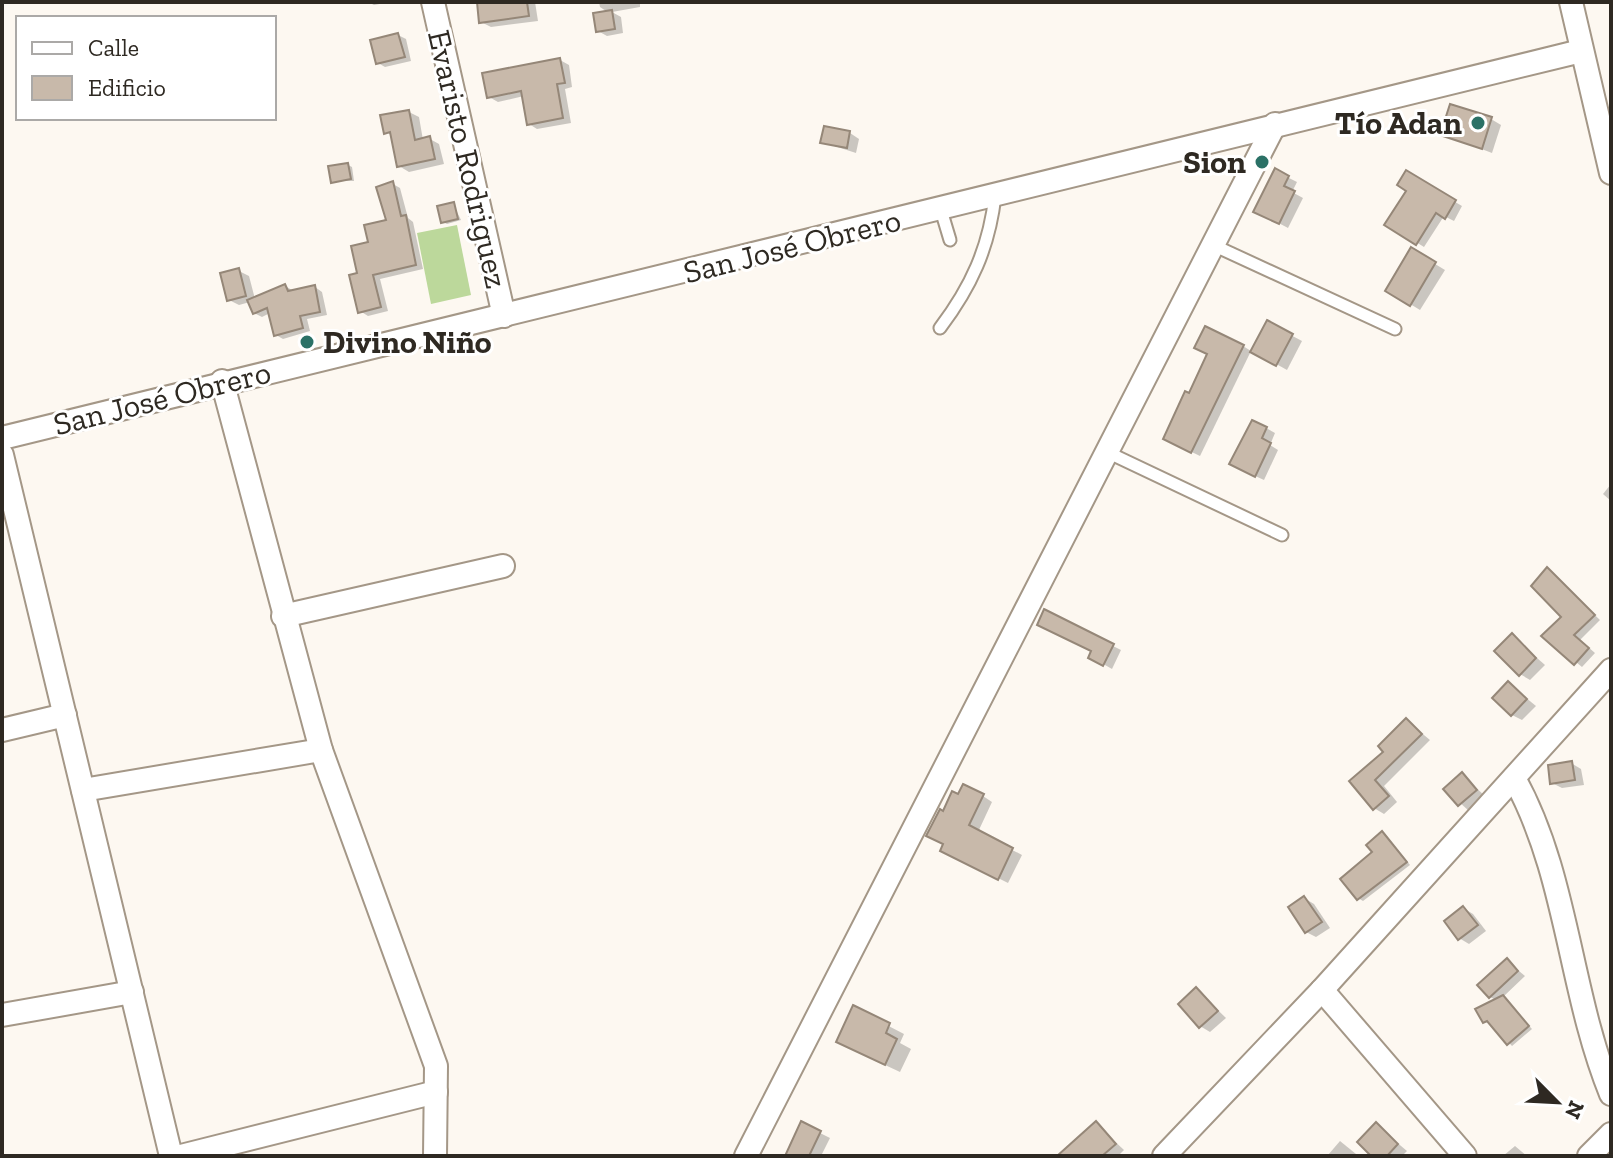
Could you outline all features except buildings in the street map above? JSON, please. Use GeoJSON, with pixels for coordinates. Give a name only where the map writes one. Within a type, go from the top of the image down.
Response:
{"type":"FeatureCollection","features":[{"type":"Feature","properties":{"kind":"street","name":"Evaristo Rodriguez"},"geometry":{"type":"LineString","coordinates":[[433,2],[504,316]]}},
{"type":"Feature","properties":{"kind":"street"},"geometry":{"type":"LineString","coordinates":[[1571,2],[1611,173]]}},
{"type":"Feature","properties":{"kind":"street","name":"San José Obrero"},"geometry":{"type":"LineString","coordinates":[[2,438],[222,381],[941,210],[1275,124],[1581,51]]}},
{"type":"Feature","properties":{"kind":"street"},"geometry":{"type":"LineString","coordinates":[[746,1156],[1275,124]]}},
{"type":"Feature","properties":{"kind":"street"},"geometry":{"type":"LineString","coordinates":[[222,381],[321,750],[436,1066],[435,1156]]}},
{"type":"Feature","properties":{"kind":"street"},"geometry":{"type":"LineString","coordinates":[[2,455],[171,1156]]}},
{"type":"Feature","properties":{"kind":"street"},"geometry":{"type":"LineString","coordinates":[[283,616],[503,566]]}},
{"type":"Feature","properties":{"kind":"street"},"geometry":{"type":"LineString","coordinates":[[1164,1156],[1322,990],[1611,670]]}},
{"type":"Feature","properties":{"kind":"street"},"geometry":{"type":"LineString","coordinates":[[2,730],[65,715]]}},
{"type":"Feature","properties":{"kind":"street"},"geometry":{"type":"LineString","coordinates":[[83,790],[321,750]]}},
{"type":"Feature","properties":{"kind":"street"},"geometry":{"type":"LineString","coordinates":[[1514,778],[1532,810],[1550,864],[1611,1094]]}},
{"type":"Feature","properties":{"kind":"street"},"geometry":{"type":"LineString","coordinates":[[1322,990],[1465,1156]]}},
{"type":"Feature","properties":{"kind":"street"},"geometry":{"type":"LineString","coordinates":[[2,1015],[132,992]]}},
{"type":"Feature","properties":{"kind":"street"},"geometry":{"type":"LineString","coordinates":[[181,1156],[436,1092]]}},
{"type":"Feature","properties":{"kind":"street"},"geometry":{"type":"LineString","coordinates":[[1589,1156],[1611,1134]]}},
{"type":"Feature","properties":{"kind":"lane"},"geometry":{"type":"LineString","coordinates":[[940,328],[971,285],[992,224],[995,196]]}},
{"type":"Feature","properties":{"kind":"lane"},"geometry":{"type":"LineString","coordinates":[[941,210],[950,240]]}},
{"type":"Feature","properties":{"kind":"lane"},"geometry":{"type":"LineString","coordinates":[[1213,245],[1395,329]]}},
{"type":"Feature","properties":{"kind":"lane"},"geometry":{"type":"LineString","coordinates":[[1107,452],[1282,535]]}},
{"type":"Feature","properties":{"kind":"green space"},"geometry":{"type":"Polygon","coordinates":[[[457,225],[471,295],[431,304],[417,233],[457,225]]]}},
{"type":"Feature","properties":{"kind":"place","name":"Tío Adan"},"geometry":{"type":"Point","coordinates":[1478,123]}},
{"type":"Feature","properties":{"kind":"place","name":"Sion"},"geometry":{"type":"Point","coordinates":[1262,162]}},
{"type":"Feature","properties":{"kind":"place","name":"Divino Niño"},"geometry":{"type":"Point","coordinates":[307,342]}}]}
